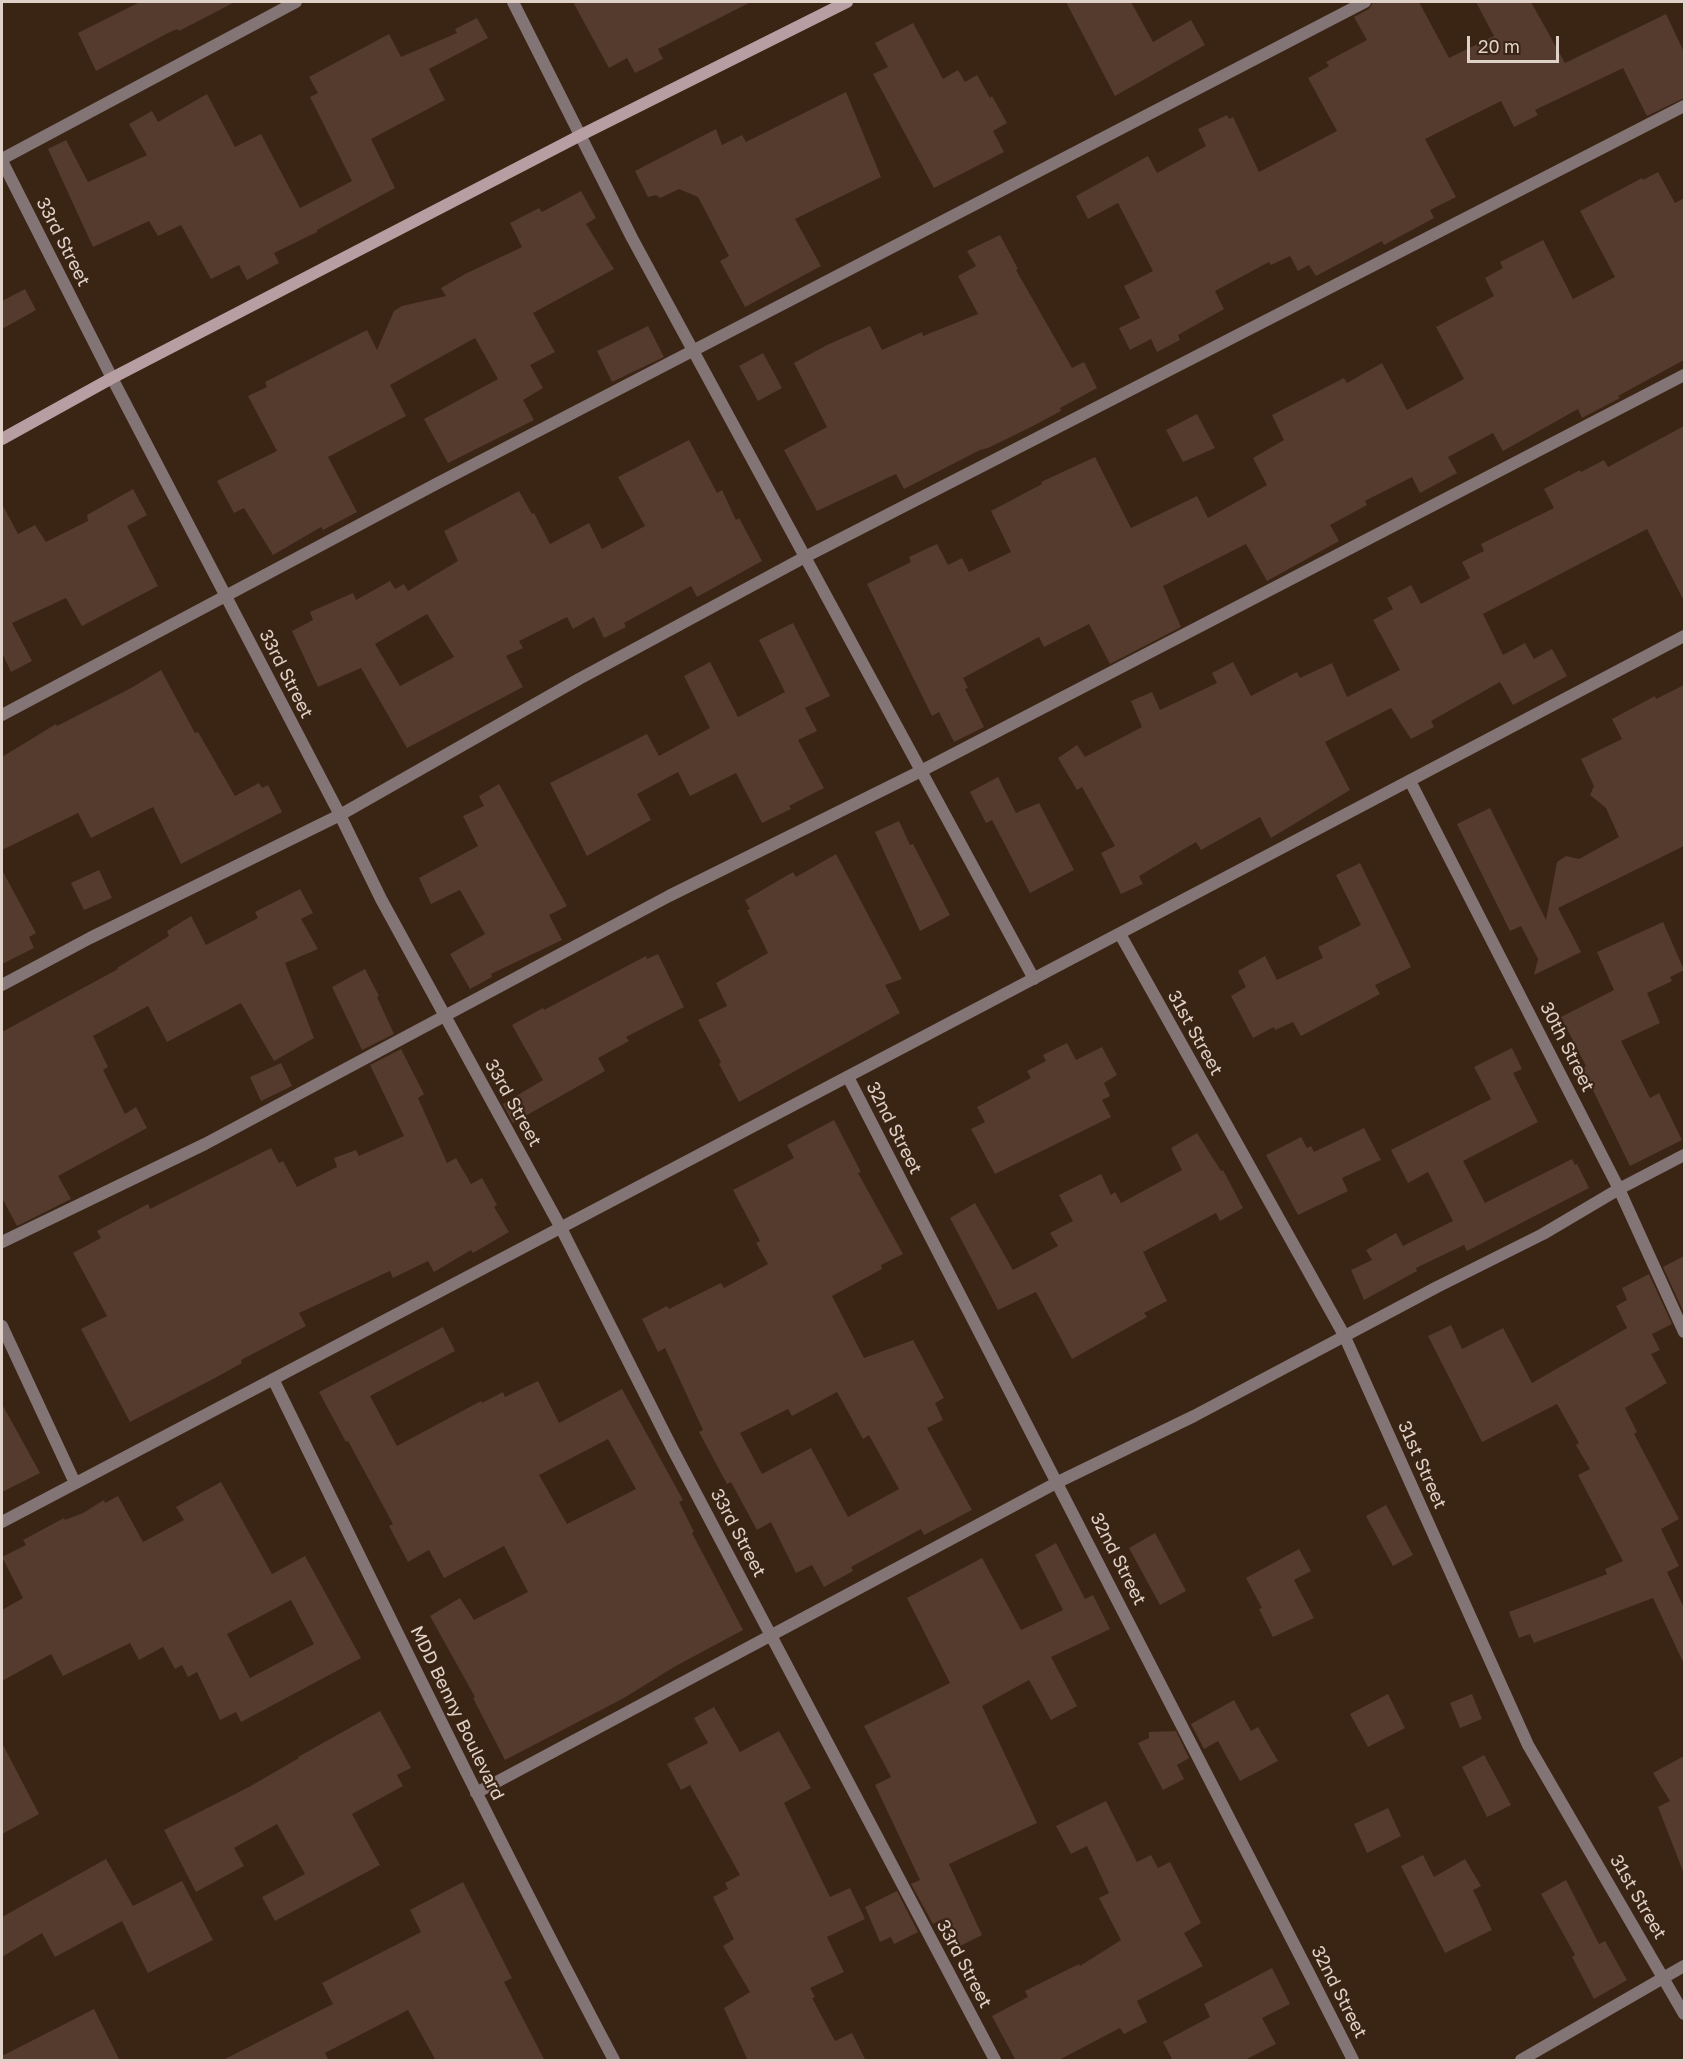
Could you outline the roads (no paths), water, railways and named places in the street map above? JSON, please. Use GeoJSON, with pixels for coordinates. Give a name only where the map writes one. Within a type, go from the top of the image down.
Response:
{"type":"FeatureCollection","features":[{"type":"Feature","properties":{"kind":"street"},"geometry":{"type":"LineString","coordinates":[[2,160],[296,2]]}},
{"type":"Feature","properties":{"kind":"street"},"geometry":{"type":"LineString","coordinates":[[513,2],[632,238],[1034,979]]}},
{"type":"Feature","properties":{"kind":"street"},"geometry":{"type":"LineString","coordinates":[[2,439],[112,378],[581,135],[847,2]]}},
{"type":"Feature","properties":{"kind":"street"},"geometry":{"type":"LineString","coordinates":[[2,715],[224,594],[1365,2]]}},
{"type":"Feature","properties":{"kind":"street"},"geometry":{"type":"LineString","coordinates":[[2,985],[90,938],[340,814],[579,679],[805,557],[1684,106]]}},
{"type":"Feature","properties":{"kind":"street","name":"33rd Street"},"geometry":{"type":"LineString","coordinates":[[2,160],[112,378],[340,814],[381,899],[561,1228],[672,1448],[994,2061]]}},
{"type":"Feature","properties":{"kind":"street"},"geometry":{"type":"LineString","coordinates":[[2,1242],[205,1144],[669,896],[921,771],[1684,375]]}},
{"type":"Feature","properties":{"kind":"street"},"geometry":{"type":"LineString","coordinates":[[2,1522],[1684,636]]}},
{"type":"Feature","properties":{"kind":"street","name":"30th Street"},"geometry":{"type":"LineString","coordinates":[[1410,781],[1619,1189],[1684,1332]]}},
{"type":"Feature","properties":{"kind":"street","name":"31st Street"},"geometry":{"type":"LineString","coordinates":[[1120,934],[1344,1335],[1528,1745],[1684,2014]]}},
{"type":"Feature","properties":{"kind":"street","name":"32nd Street"},"geometry":{"type":"LineString","coordinates":[[848,1077],[1223,1802],[1353,2061]]}},
{"type":"Feature","properties":{"kind":"street"},"geometry":{"type":"LineString","coordinates":[[476,1793],[1058,1482],[1194,1416],[1344,1335],[1543,1234],[1619,1189],[1684,1155]]}},
{"type":"Feature","properties":{"kind":"street"},"geometry":{"type":"LineString","coordinates":[[2,1326],[75,1483]]}},
{"type":"Feature","properties":{"kind":"street","name":"MDD Benny Boulevard"},"geometry":{"type":"LineString","coordinates":[[273,1379],[476,1793],[544,1929],[614,2061]]}},
{"type":"Feature","properties":{"kind":"street"},"geometry":{"type":"LineString","coordinates":[[1521,2061],[1684,1966]]}}]}
